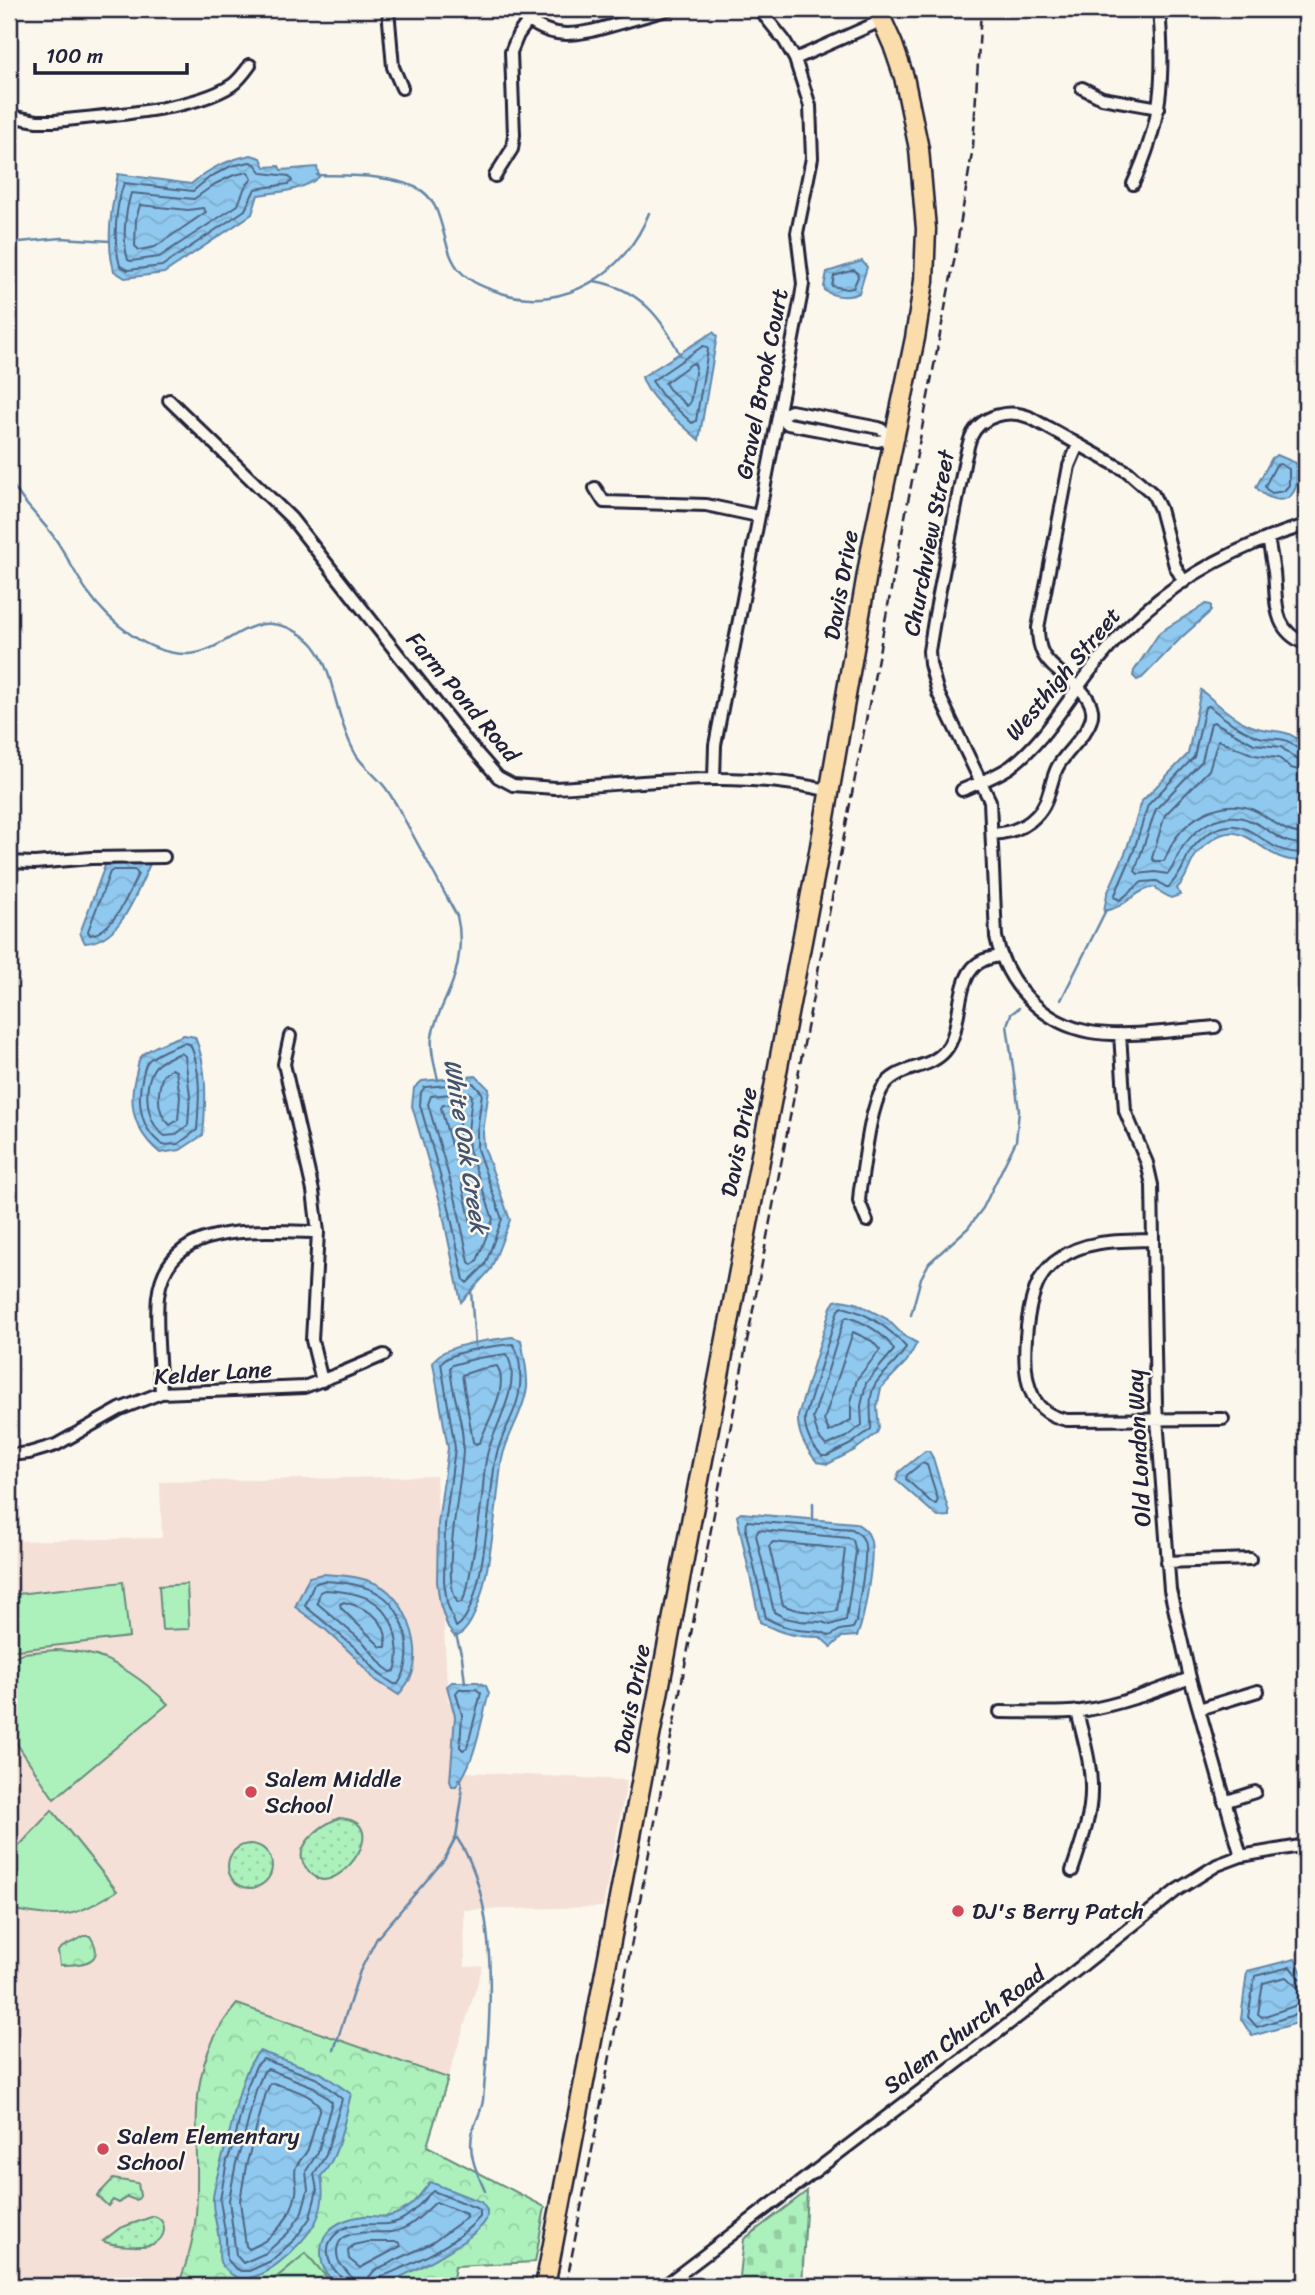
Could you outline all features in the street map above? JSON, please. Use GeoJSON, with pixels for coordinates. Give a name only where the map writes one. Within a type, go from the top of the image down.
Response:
{"type":"FeatureCollection","features":[{"type":"Feature","properties":{"kind":"main road","name":"Davis Drive"},"geometry":{"type":"LineString","coordinates":[[545,2286],[830,791],[872,545],[924,281],[926,229],[913,112],[904,76],[880,14]]}},
{"type":"Feature","properties":{"kind":"street"},"geometry":{"type":"LineString","coordinates":[[388,9],[393,66],[402,88]]}},
{"type":"Feature","properties":{"kind":"street"},"geometry":{"type":"LineString","coordinates":[[516,9],[528,22],[558,34],[572,35],[588,33],[670,9]]}},
{"type":"Feature","properties":{"kind":"street","name":"Gravel Brook Court"},"geometry":{"type":"LineString","coordinates":[[714,779],[715,745],[803,284],[797,226],[812,158],[810,106],[794,59],[784,40],[759,9]]}},
{"type":"Feature","properties":{"kind":"street"},"geometry":{"type":"LineString","coordinates":[[1133,184],[1151,140],[1159,108],[1163,58],[1159,9]]}},
{"type":"Feature","properties":{"kind":"street"},"geometry":{"type":"LineString","coordinates":[[794,59],[880,14]]}},
{"type":"Feature","properties":{"kind":"street"},"geometry":{"type":"LineString","coordinates":[[495,176],[512,149],[512,52],[518,35],[528,22]]}},
{"type":"Feature","properties":{"kind":"street"},"geometry":{"type":"LineString","coordinates":[[9,116],[54,121],[181,105],[227,88],[235,83],[250,65]]}},
{"type":"Feature","properties":{"kind":"street"},"geometry":{"type":"LineString","coordinates":[[1082,89],[1102,98],[1159,108]]}},
{"type":"Feature","properties":{"kind":"street","name":"Farm Pond Road"},"geometry":{"type":"LineString","coordinates":[[169,400],[291,518],[463,737],[498,777],[513,785],[555,788],[714,779],[783,783],[830,791]]}},
{"type":"Feature","properties":{"kind":"street","name":"Churchview Street"},"geometry":{"type":"LineString","coordinates":[[1184,582],[1175,566],[1160,509],[1153,494],[1128,472],[1055,430],[1021,414],[994,416],[981,424],[971,435],[929,651],[937,693],[990,802],[995,925],[1000,956],[1020,990],[1044,1013],[1090,1032],[1120,1034],[1215,1027]]}},
{"type":"Feature","properties":{"kind":"street"},"geometry":{"type":"LineString","coordinates":[[779,416],[789,424],[858,438],[878,441],[895,437]]}},
{"type":"Feature","properties":{"kind":"street"},"geometry":{"type":"LineString","coordinates":[[992,834],[1006,833],[1022,827],[1043,808],[1058,767],[1090,724],[1093,711],[1088,700],[1044,656],[1039,643],[1038,628],[1069,466],[1078,445]]}},
{"type":"Feature","properties":{"kind":"street"},"geometry":{"type":"LineString","coordinates":[[595,488],[604,502],[706,505],[758,516]]}},
{"type":"Feature","properties":{"kind":"street","name":"Westhigh Street"},"geometry":{"type":"LineString","coordinates":[[961,790],[1010,766],[1034,746],[1077,688],[1127,628],[1158,600],[1211,563],[1306,525]]}},
{"type":"Feature","properties":{"kind":"street"},"geometry":{"type":"LineString","coordinates":[[1268,538],[1277,615],[1285,630],[1306,644]]}},
{"type":"Feature","properties":{"kind":"street"},"geometry":{"type":"LineString","coordinates":[[9,862],[164,857]]}},
{"type":"Feature","properties":{"kind":"street"},"geometry":{"type":"LineString","coordinates":[[867,1221],[859,1201],[860,1189],[874,1107],[881,1091],[895,1075],[930,1063],[946,1051],[953,1037],[960,997],[970,973],[983,960],[1000,956]]}},
{"type":"Feature","properties":{"kind":"street","name":"Old London Way"},"geometry":{"type":"LineString","coordinates":[[1120,1034],[1125,1111],[1147,1163],[1152,1185],[1157,1419],[1170,1590],[1190,1678],[1241,1856]]}},
{"type":"Feature","properties":{"kind":"street"},"geometry":{"type":"LineString","coordinates":[[290,1036],[284,1064],[316,1207],[317,1268],[312,1339],[322,1381]]}},
{"type":"Feature","properties":{"kind":"street"},"geometry":{"type":"LineString","coordinates":[[162,1393],[158,1300],[161,1282],[177,1256],[186,1247],[209,1236],[255,1232],[318,1232]]}},
{"type":"Feature","properties":{"kind":"street"},"geometry":{"type":"LineString","coordinates":[[1153,1240],[1087,1245],[1065,1255],[1040,1279],[1032,1300],[1026,1355],[1028,1380],[1033,1397],[1044,1410],[1056,1418],[1223,1419]]}},
{"type":"Feature","properties":{"kind":"street","name":"Kelder Lane"},"geometry":{"type":"LineString","coordinates":[[9,1455],[29,1453],[56,1445],[120,1409],[162,1393],[293,1388],[322,1381],[384,1355]]}},
{"type":"Feature","properties":{"kind":"street"},"geometry":{"type":"LineString","coordinates":[[1167,1562],[1251,1559]]}},
{"type":"Feature","properties":{"kind":"street"},"geometry":{"type":"LineString","coordinates":[[1000,1712],[1077,1711],[1134,1699],[1190,1678]]}},
{"type":"Feature","properties":{"kind":"street"},"geometry":{"type":"LineString","coordinates":[[1199,1709],[1258,1691]]}},
{"type":"Feature","properties":{"kind":"street"},"geometry":{"type":"LineString","coordinates":[[1072,1871],[1086,1823],[1091,1793],[1090,1765],[1077,1711]]}},
{"type":"Feature","properties":{"kind":"street"},"geometry":{"type":"LineString","coordinates":[[1224,1802],[1255,1792]]}},
{"type":"Feature","properties":{"kind":"street","name":"Salem Church Road"},"geometry":{"type":"LineString","coordinates":[[664,2286],[1008,2024],[1163,1900],[1201,1874],[1241,1856],[1306,1845]]}},
{"type":"Feature","properties":{"kind":"shaded area"},"geometry":{"type":"Polygon","coordinates":[[[436,1476],[448,1702],[469,1702],[467,1772],[627,1780],[603,1907],[464,1910],[465,1967],[483,1966],[448,2078],[237,2004],[212,2042],[200,2076],[197,2099],[196,2217],[187,2263],[178,2286],[9,2286],[9,1541],[162,1538],[160,1482],[436,1476]]]}},
{"type":"Feature","properties":{"kind":"green space"},"geometry":{"type":"Polygon","coordinates":[[[123,1582],[129,1637],[9,1651],[9,1595],[123,1582]]]}},
{"type":"Feature","properties":{"kind":"green space"},"geometry":{"type":"Polygon","coordinates":[[[187,1584],[189,1629],[162,1630],[159,1586],[187,1584]]]}},
{"type":"Feature","properties":{"kind":"green space"},"geometry":{"type":"Polygon","coordinates":[[[56,1650],[84,1653],[107,1660],[140,1680],[168,1704],[54,1799],[9,1732],[9,1659],[23,1653],[56,1650]]]}},
{"type":"Feature","properties":{"kind":"green space"},"geometry":{"type":"Polygon","coordinates":[[[52,1810],[117,1891],[89,1907],[68,1914],[46,1915],[14,1910],[9,1906],[9,1857],[52,1810]]]}},
{"type":"Feature","properties":{"kind":"green space"},"geometry":{"type":"Polygon","coordinates":[[[339,1818],[355,1822],[362,1830],[363,1841],[358,1853],[340,1874],[329,1879],[319,1879],[302,1861],[304,1845],[316,1832],[339,1818]]]}},
{"type":"Feature","properties":{"kind":"green space"},"geometry":{"type":"Polygon","coordinates":[[[250,1844],[265,1851],[272,1866],[265,1881],[250,1888],[235,1881],[228,1866],[235,1851],[250,1844]]]}},
{"type":"Feature","properties":{"kind":"green space"},"geometry":{"type":"Polygon","coordinates":[[[84,1936],[90,1936],[95,1945],[94,1957],[83,1963],[60,1965],[58,1951],[84,1936]]]}},
{"type":"Feature","properties":{"kind":"green space"},"geometry":{"type":"Polygon","coordinates":[[[237,2004],[448,2078],[427,2146],[545,2207],[535,2262],[455,2266],[452,2286],[178,2286],[190,2251],[195,2223],[197,2104],[201,2079],[207,2054],[219,2029],[237,2004]]]}},
{"type":"Feature","properties":{"kind":"green space"},"geometry":{"type":"Polygon","coordinates":[[[113,2179],[138,2183],[138,2199],[127,2197],[119,2203],[113,2200],[108,2206],[97,2196],[113,2179]]]}},
{"type":"Feature","properties":{"kind":"green space"},"geometry":{"type":"Polygon","coordinates":[[[807,2191],[802,2286],[739,2286],[744,2239],[807,2191]]]}},
{"type":"Feature","properties":{"kind":"green space"},"geometry":{"type":"Polygon","coordinates":[[[154,2216],[162,2222],[164,2230],[161,2238],[153,2244],[128,2246],[103,2241],[120,2228],[154,2216]]]}},
{"type":"Feature","properties":{"kind":"green space"},"geometry":{"type":"Polygon","coordinates":[[[306,2253],[334,2286],[266,2286],[306,2253]]]}},
{"type":"Feature","properties":{"kind":"water"},"geometry":{"type":"Polygon","coordinates":[[[251,155],[261,158],[265,167],[279,166],[281,170],[317,167],[319,177],[298,188],[258,195],[252,214],[164,273],[125,278],[114,271],[110,235],[118,174],[191,184],[219,165],[251,155]]]}},
{"type":"Feature","properties":{"kind":"water"},"geometry":{"type":"Polygon","coordinates":[[[862,261],[867,267],[859,293],[842,296],[825,291],[827,272],[862,261]]]}},
{"type":"Feature","properties":{"kind":"water"},"geometry":{"type":"Polygon","coordinates":[[[713,332],[717,336],[699,440],[658,402],[642,377],[713,332]]]}},
{"type":"Feature","properties":{"kind":"water"},"geometry":{"type":"Polygon","coordinates":[[[1277,455],[1296,463],[1297,478],[1293,493],[1277,500],[1266,496],[1256,487],[1272,458],[1277,455]]]}},
{"type":"Feature","properties":{"kind":"water"},"geometry":{"type":"Polygon","coordinates":[[[1206,604],[1211,605],[1211,611],[1137,680],[1133,676],[1134,671],[1160,632],[1206,604]]]}},
{"type":"Feature","properties":{"kind":"water"},"geometry":{"type":"Polygon","coordinates":[[[1201,690],[1242,722],[1288,734],[1306,750],[1306,860],[1280,857],[1243,835],[1223,834],[1196,855],[1177,888],[1180,895],[1171,898],[1156,887],[1149,888],[1119,906],[1104,911],[1107,894],[1126,851],[1142,801],[1188,754],[1201,690]]]}},
{"type":"Feature","properties":{"kind":"water"},"geometry":{"type":"Polygon","coordinates":[[[106,863],[150,864],[133,901],[118,925],[98,940],[85,943],[80,933],[106,863]]]}},
{"type":"Feature","properties":{"kind":"water"},"geometry":{"type":"Polygon","coordinates":[[[184,1035],[195,1037],[202,1061],[205,1098],[203,1135],[180,1150],[160,1153],[144,1136],[135,1117],[133,1085],[139,1060],[144,1054],[160,1044],[184,1035]]]}},
{"type":"Feature","properties":{"kind":"water"},"geometry":{"type":"Polygon","coordinates":[[[476,1076],[489,1089],[483,1133],[484,1147],[510,1220],[491,1269],[461,1302],[441,1205],[412,1106],[414,1088],[422,1081],[476,1076]]]}},
{"type":"Feature","properties":{"kind":"water"},"geometry":{"type":"Polygon","coordinates":[[[835,1301],[856,1303],[887,1319],[904,1336],[917,1343],[907,1361],[881,1388],[877,1407],[877,1433],[855,1450],[828,1464],[817,1462],[809,1452],[801,1435],[798,1416],[831,1307],[835,1301]]]}},
{"type":"Feature","properties":{"kind":"water"},"geometry":{"type":"Polygon","coordinates":[[[512,1337],[521,1340],[527,1388],[502,1459],[484,1585],[467,1628],[455,1637],[448,1628],[440,1604],[437,1582],[438,1524],[448,1448],[433,1363],[445,1351],[456,1347],[512,1337]]]}},
{"type":"Feature","properties":{"kind":"water"},"geometry":{"type":"Polygon","coordinates":[[[925,1451],[929,1451],[933,1458],[949,1516],[938,1517],[896,1480],[899,1472],[925,1451]]]}},
{"type":"Feature","properties":{"kind":"water"},"geometry":{"type":"Polygon","coordinates":[[[741,1513],[855,1523],[866,1531],[871,1546],[870,1572],[857,1636],[842,1637],[831,1647],[820,1637],[789,1634],[760,1622],[737,1516],[741,1513]]]}},
{"type":"Feature","properties":{"kind":"water"},"geometry":{"type":"Polygon","coordinates":[[[323,1574],[349,1576],[375,1583],[389,1592],[403,1610],[412,1632],[415,1655],[411,1677],[399,1695],[374,1679],[325,1629],[295,1607],[309,1577],[323,1574]]]}},
{"type":"Feature","properties":{"kind":"water"},"geometry":{"type":"Polygon","coordinates":[[[452,1682],[478,1682],[486,1686],[489,1693],[473,1754],[456,1786],[452,1786],[450,1781],[455,1716],[447,1686],[452,1682]]]}},
{"type":"Feature","properties":{"kind":"water"},"geometry":{"type":"Polygon","coordinates":[[[1295,1959],[1308,1998],[1301,2022],[1252,2036],[1241,2019],[1247,1971],[1295,1959]]]}},
{"type":"Feature","properties":{"kind":"water"},"geometry":{"type":"Polygon","coordinates":[[[259,2051],[321,2073],[351,2094],[337,2148],[321,2176],[322,2199],[315,2223],[301,2242],[278,2263],[253,2277],[241,2278],[230,2273],[220,2262],[213,2198],[242,2083],[259,2051]]]}},
{"type":"Feature","properties":{"kind":"water"},"geometry":{"type":"Polygon","coordinates":[[[430,2182],[481,2202],[487,2210],[486,2220],[452,2248],[388,2283],[357,2287],[336,2282],[327,2274],[321,2255],[322,2243],[328,2231],[351,2219],[388,2216],[401,2211],[415,2201],[430,2182]]]}},
{"type":"Feature","properties":{"kind":"waterway"},"geometry":{"type":"LineString","coordinates":[[317,175],[381,178],[417,188],[427,195],[433,204],[453,261],[460,271],[484,287],[525,298],[570,292],[609,270],[639,234],[649,213]]}},
{"type":"Feature","properties":{"kind":"waterway"},"geometry":{"type":"LineString","coordinates":[[9,243],[61,238],[110,241]]}},
{"type":"Feature","properties":{"kind":"waterway"},"geometry":{"type":"LineString","coordinates":[[594,281],[623,290],[647,306],[665,328],[680,355]]}},
{"type":"Feature","properties":{"kind":"waterway","name":"White Oak Creek"},"geometry":{"type":"LineString","coordinates":[[9,478],[54,537],[96,603],[118,625],[144,643],[173,653],[188,654],[203,651],[257,625],[271,624],[287,627],[315,647],[326,668],[351,746],[396,804],[457,916],[460,935],[458,963],[432,1037],[432,1053],[438,1080]]}},
{"type":"Feature","properties":{"kind":"waterway"},"geometry":{"type":"LineString","coordinates":[[1061,1000],[1106,910]]}},
{"type":"Feature","properties":{"kind":"waterway"},"geometry":{"type":"LineString","coordinates":[[911,1315],[921,1278],[929,1263],[968,1228],[983,1208],[1016,1141],[1019,1111],[1007,1025],[1011,1014],[1019,1008]]}},
{"type":"Feature","properties":{"kind":"waterway","name":"White Oak Creek"},"geometry":{"type":"LineString","coordinates":[[471,1290],[475,1346]]}},
{"type":"Feature","properties":{"kind":"waterway"},"geometry":{"type":"LineString","coordinates":[[813,1503],[813,1520]]}},
{"type":"Feature","properties":{"kind":"waterway","name":"White Oak Creek"},"geometry":{"type":"LineString","coordinates":[[456,1635],[465,1683]]}},
{"type":"Feature","properties":{"kind":"waterway","name":"White Oak Creek"},"geometry":{"type":"LineString","coordinates":[[334,2050],[360,1971],[377,1938],[444,1860],[456,1837],[462,1798],[461,1779],[458,1779]]}},
{"type":"Feature","properties":{"kind":"waterway"},"geometry":{"type":"LineString","coordinates":[[457,1838],[471,1865],[481,1896],[487,1929],[490,2000],[488,2036],[483,2100],[471,2138],[472,2154],[485,2191]]}},
{"type":"Feature","properties":{"kind":"waterway"},"geometry":{"type":"LineString","coordinates":[[1297,2020],[1306,2031]]}},
{"type":"Feature","properties":{"kind":"railway"},"geometry":{"type":"LineString","coordinates":[[566,2286],[955,256],[973,147],[981,9]]}},
{"type":"Feature","properties":{"kind":"place","name":"Salem Middle School"},"geometry":{"type":"Point","coordinates":[251,1792]}},
{"type":"Feature","properties":{"kind":"place","name":"DJ's Berry Patch"},"geometry":{"type":"Point","coordinates":[958,1911]}},
{"type":"Feature","properties":{"kind":"place","name":"Salem Elementary School"},"geometry":{"type":"Point","coordinates":[103,2149]}}]}
